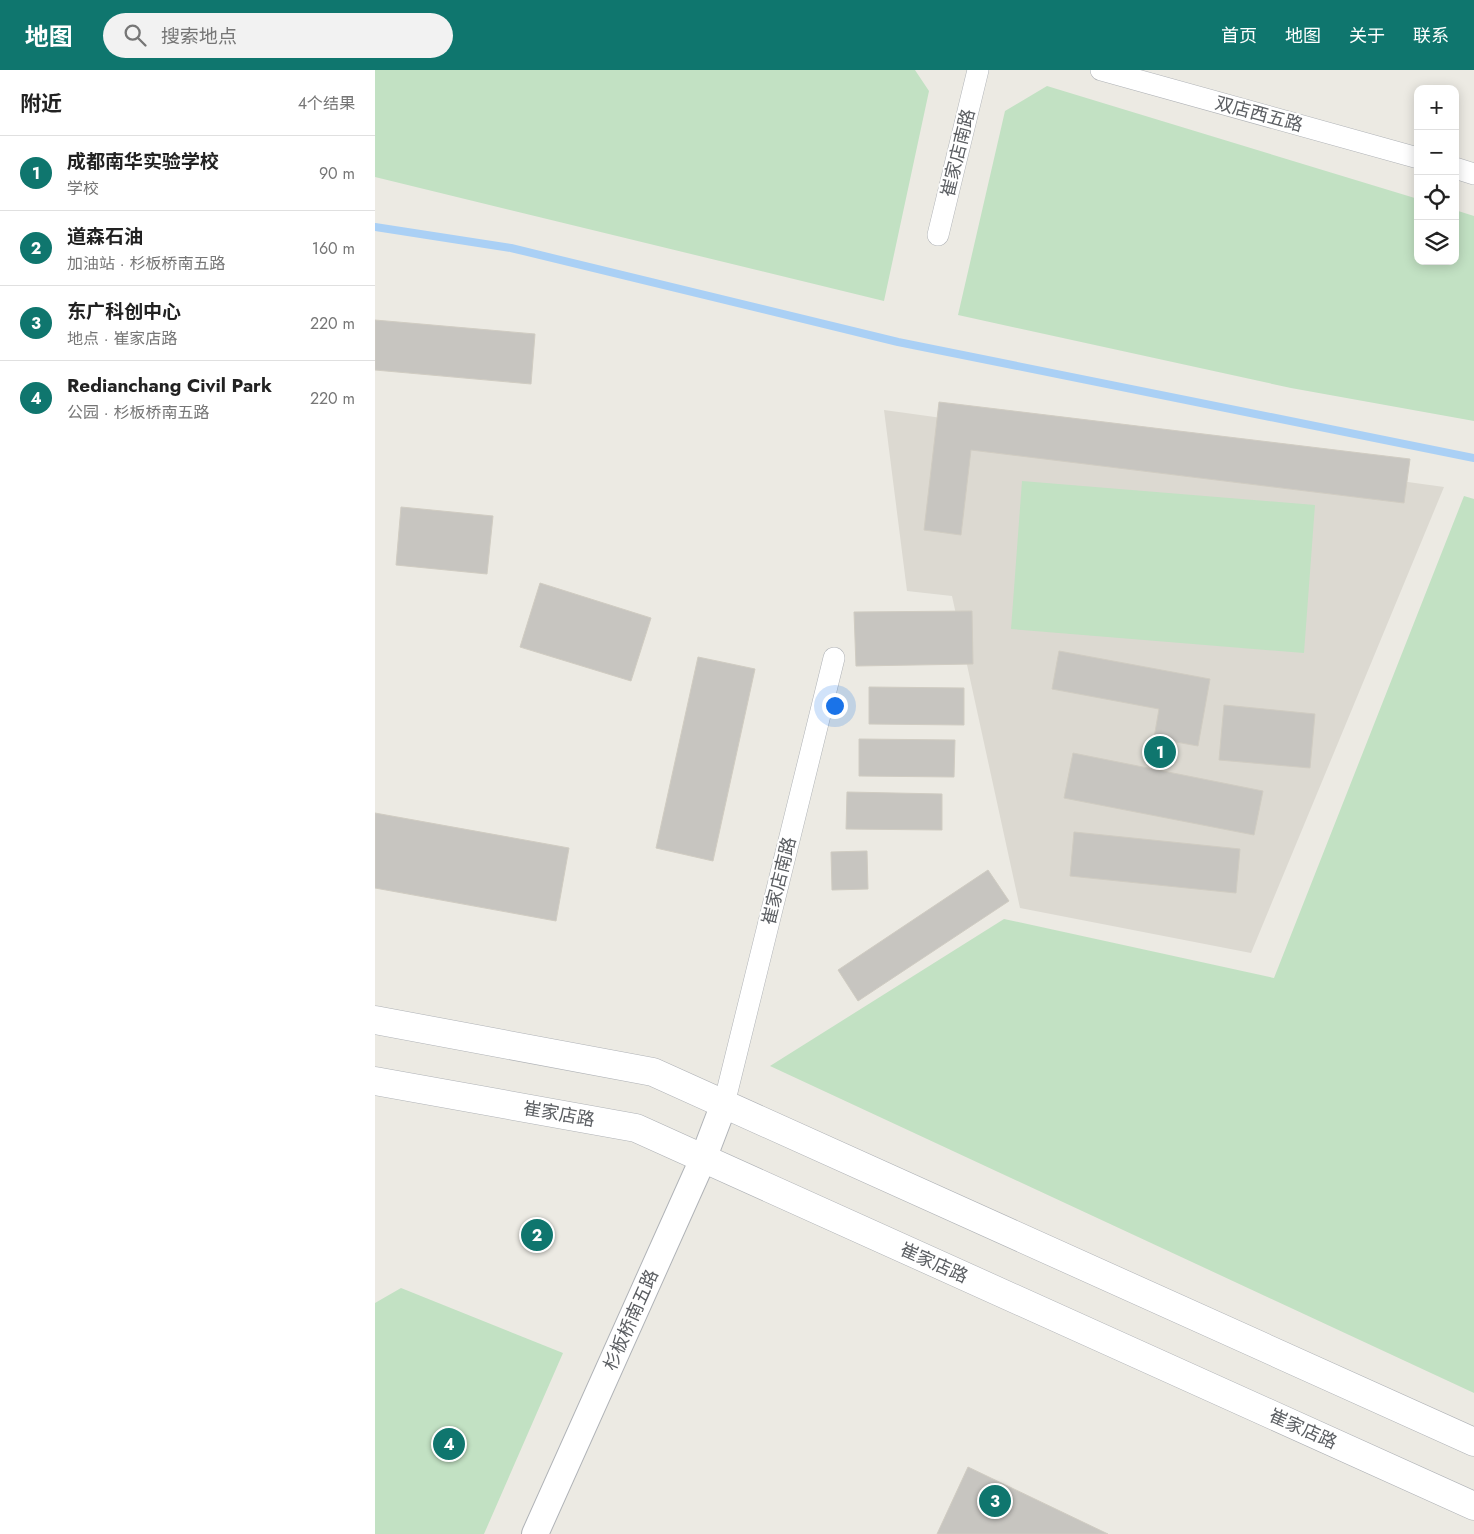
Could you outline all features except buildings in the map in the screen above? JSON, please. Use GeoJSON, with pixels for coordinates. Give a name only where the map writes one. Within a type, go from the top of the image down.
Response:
{"type":"FeatureCollection","features":[{"type":"Feature","properties":{"kind":"main road"},"geometry":{"type":"LineString","coordinates":[[375,1020],[653,1072],[1474,1442]]}},
{"type":"Feature","properties":{"kind":"main road","name":"崔家店路"},"geometry":{"type":"LineString","coordinates":[[375,1081],[636,1128],[1474,1506]]}},
{"type":"Feature","properties":{"kind":"street","name":"崔家店南路"},"geometry":{"type":"LineString","coordinates":[[938,235],[978,70]]}},
{"type":"Feature","properties":{"kind":"street","name":"双店西五路"},"geometry":{"type":"LineString","coordinates":[[1101,70],[1414,157]]}},
{"type":"Feature","properties":{"kind":"street"},"geometry":{"type":"LineString","coordinates":[[1459,169],[1474,174]]}},
{"type":"Feature","properties":{"kind":"street","name":"崔家店南路"},"geometry":{"type":"LineString","coordinates":[[724,1104],[834,658]]}},
{"type":"Feature","properties":{"kind":"street","name":"杉板桥南五路"},"geometry":{"type":"LineString","coordinates":[[535,1534],[703,1159],[724,1104]]}},
{"type":"Feature","properties":{"kind":"shaded area"},"geometry":{"type":"Polygon","coordinates":[[[884,410],[1444,487],[1251,953],[1020,908],[952,596],[907,591],[884,410]]]}},
{"type":"Feature","properties":{"kind":"green space"},"geometry":{"type":"Polygon","coordinates":[[[375,70],[915,70],[929,91],[884,301],[375,177],[375,70]]]}},
{"type":"Feature","properties":{"kind":"green space"},"geometry":{"type":"Polygon","coordinates":[[[1047,86],[1414,198],[1414,265],[1459,265],[1459,211],[1474,216],[1474,421],[1291,388],[958,315],[1005,111],[1047,86]]]}},
{"type":"Feature","properties":{"kind":"green space"},"geometry":{"type":"Polygon","coordinates":[[[1022,481],[1315,505],[1304,653],[1011,629],[1022,481]]]}},
{"type":"Feature","properties":{"kind":"green space"},"geometry":{"type":"Polygon","coordinates":[[[1464,496],[1474,499],[1474,1393],[770,1066],[1004,919],[1274,978],[1464,496]]]}},
{"type":"Feature","properties":{"kind":"green space"},"geometry":{"type":"Polygon","coordinates":[[[401,1288],[563,1353],[484,1534],[375,1534],[375,1303],[401,1288]]]}},
{"type":"Feature","properties":{"kind":"waterway"},"geometry":{"type":"LineString","coordinates":[[375,227],[511,248],[898,342],[1474,458]]}},
{"type":"Feature","properties":{"kind":"place","name":"成都南华实验学校"},"geometry":{"type":"Point","coordinates":[1160,752]}},
{"type":"Feature","properties":{"kind":"place","name":"道森石油"},"geometry":{"type":"Point","coordinates":[537,1235]}},
{"type":"Feature","properties":{"kind":"place","name":"Redianchang Civil Park"},"geometry":{"type":"Point","coordinates":[449,1444]}},
{"type":"Feature","properties":{"kind":"place","name":"东广科创中心"},"geometry":{"type":"Point","coordinates":[995,1501]}}]}
